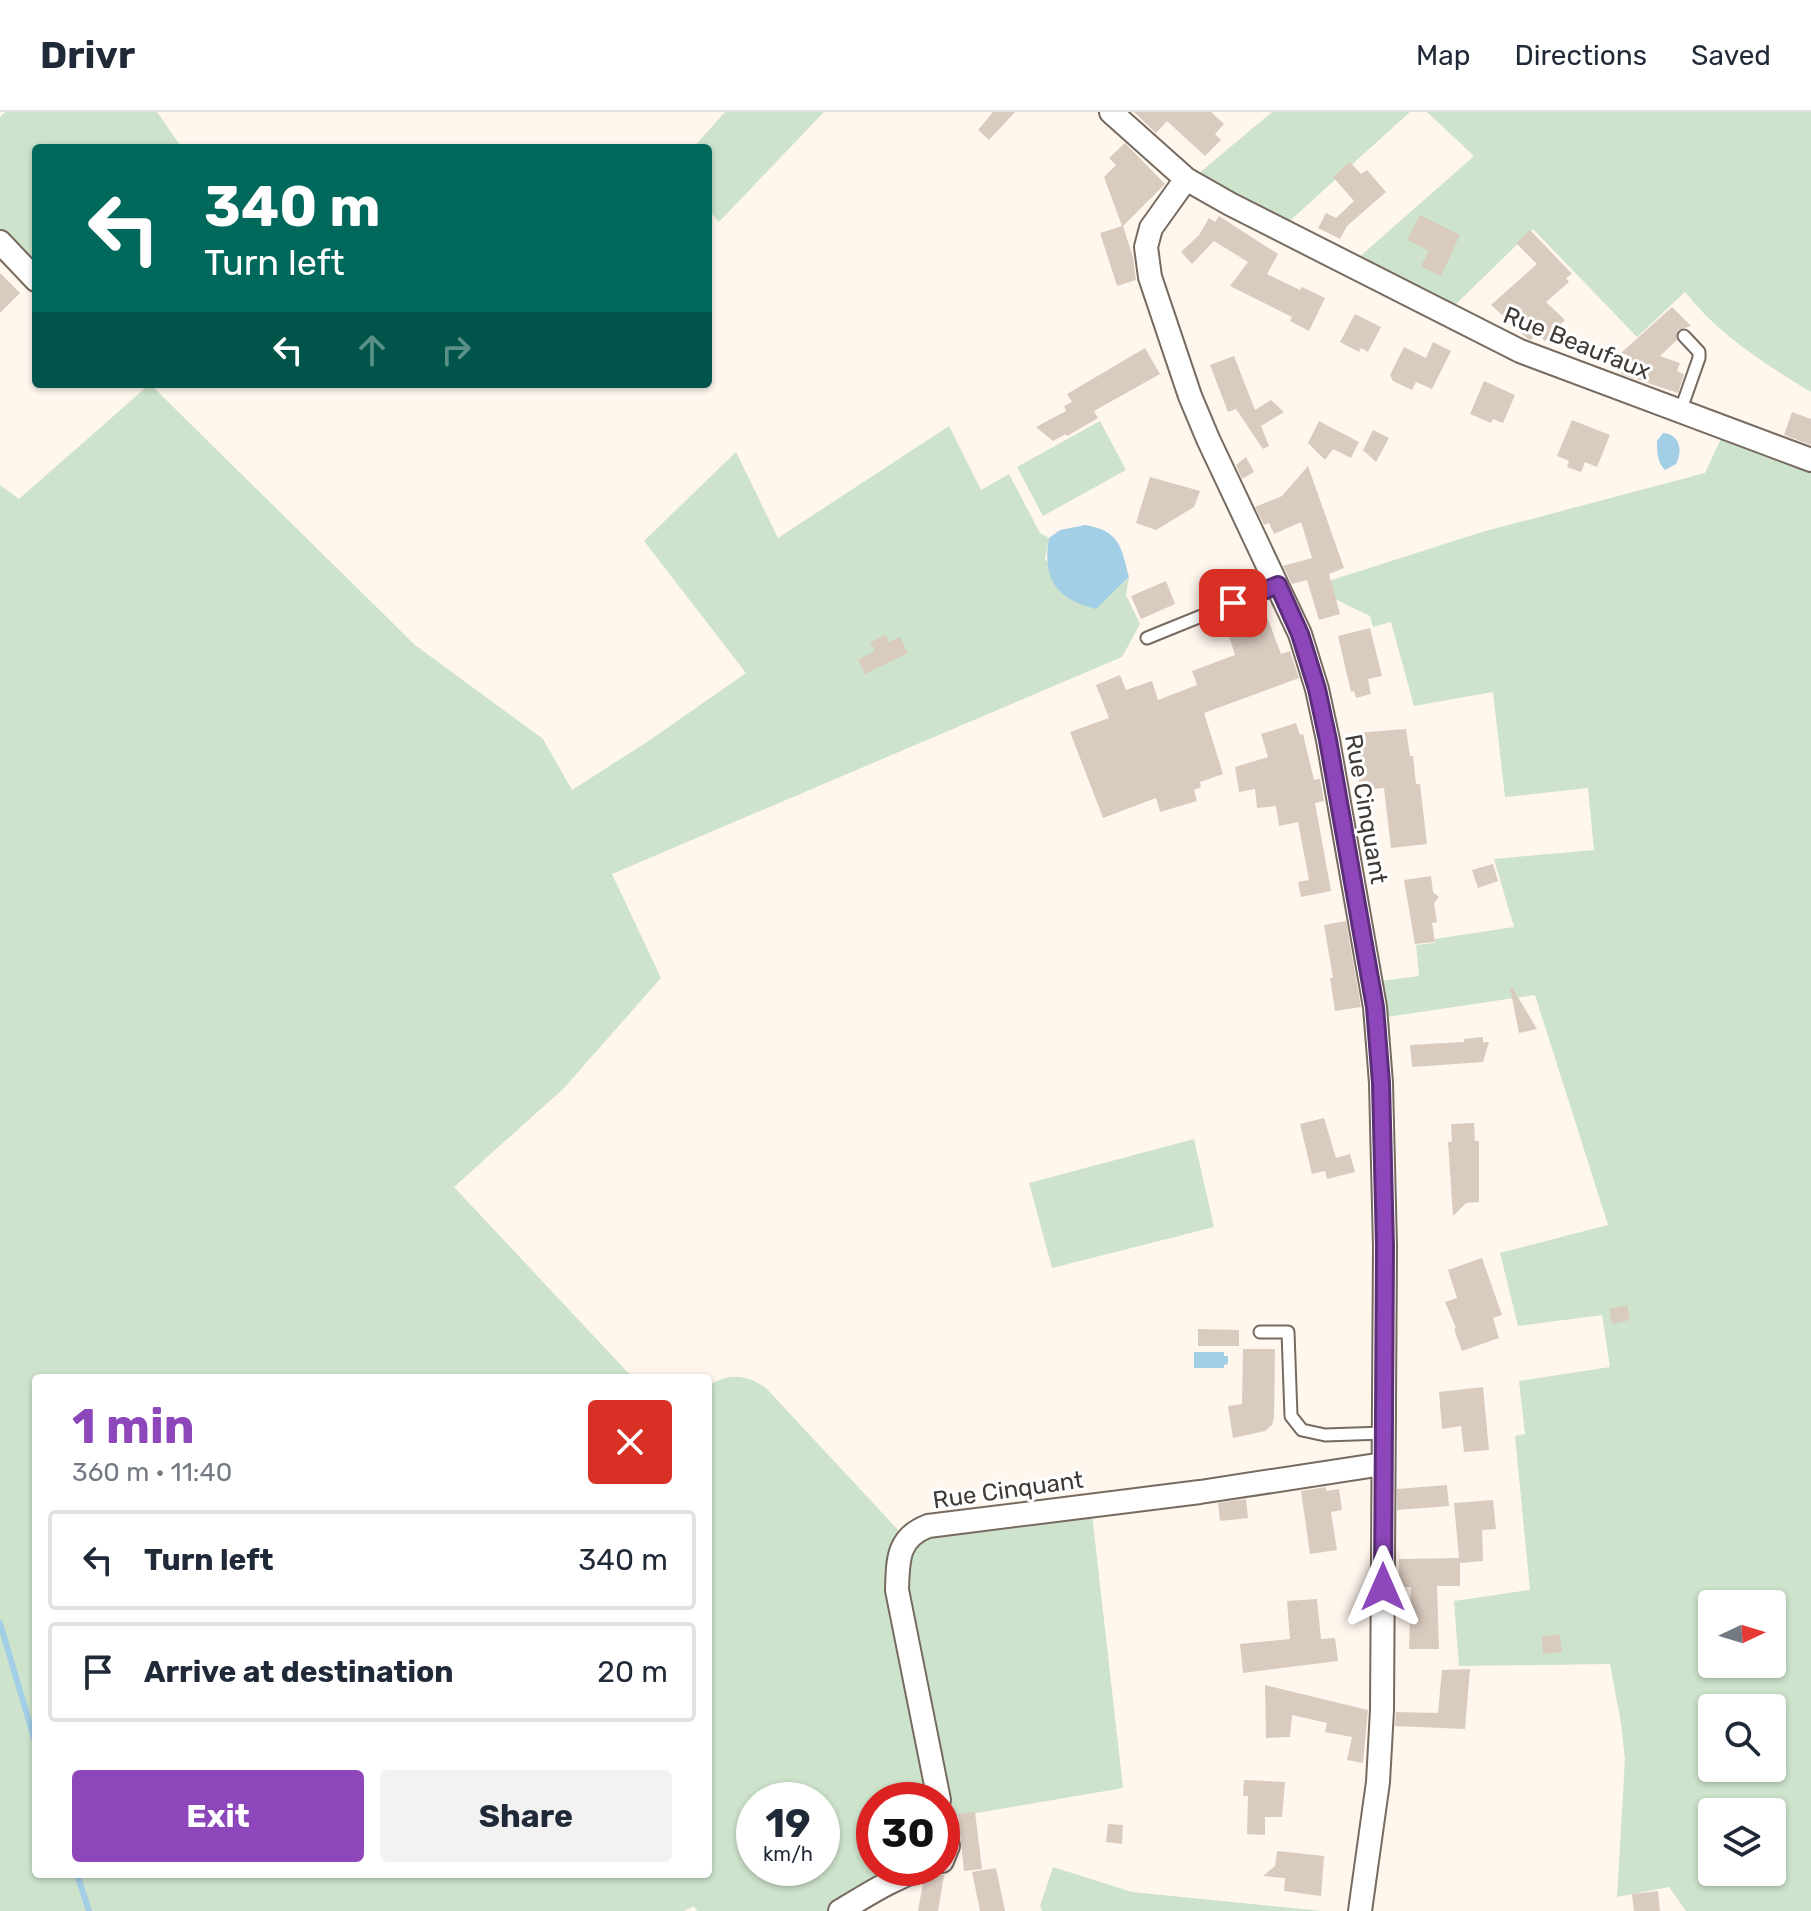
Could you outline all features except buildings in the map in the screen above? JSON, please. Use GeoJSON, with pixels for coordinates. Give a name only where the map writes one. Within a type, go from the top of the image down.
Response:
{"type":"FeatureCollection","features":[{"type":"Feature","properties":{"kind":"street"},"geometry":{"type":"LineString","coordinates":[[1111,112],[1186,179]]}},
{"type":"Feature","properties":{"kind":"street","name":"Rue Beaufaux"},"geometry":{"type":"LineString","coordinates":[[1186,179],[1330,256],[1520,351],[1811,460]]}},
{"type":"Feature","properties":{"kind":"street","name":"Rue Cinquant"},"geometry":{"type":"LineString","coordinates":[[1186,179],[1151,228],[1146,247],[1150,277],[1190,396],[1300,634],[1320,702],[1375,1007],[1381,1083],[1385,1247],[1382,1710],[1378,1782],[1360,1911]]}},
{"type":"Feature","properties":{"kind":"street"},"geometry":{"type":"LineString","coordinates":[[0,242],[32,276]]}},
{"type":"Feature","properties":{"kind":"street","name":"Rue Cinquant"},"geometry":{"type":"LineString","coordinates":[[935,1782],[897,1590],[897,1566],[913,1532],[928,1526],[1215,1490],[1383,1464]]}},
{"type":"Feature","properties":{"kind":"street"},"geometry":{"type":"LineString","coordinates":[[840,1911],[878,1886]]}},
{"type":"Feature","properties":{"kind":"lane"},"geometry":{"type":"LineString","coordinates":[[1680,412],[1699,358],[1699,352],[1684,336]]}},
{"type":"Feature","properties":{"kind":"lane"},"geometry":{"type":"LineString","coordinates":[[1147,638],[1278,585]]}},
{"type":"Feature","properties":{"kind":"lane"},"geometry":{"type":"LineString","coordinates":[[1260,1332],[1288,1332],[1291,1416],[1302,1430],[1325,1435],[1384,1433]]}},
{"type":"Feature","properties":{"kind":"green space"},"geometry":{"type":"Polygon","coordinates":[[[5,112],[157,112],[179,144],[32,144],[32,268],[0,233],[0,117],[5,112]]]}},
{"type":"Feature","properties":{"kind":"green space"},"geometry":{"type":"Polygon","coordinates":[[[725,112],[824,112],[719,222],[712,214],[712,144],[697,144],[725,112]]]}},
{"type":"Feature","properties":{"kind":"green space"},"geometry":{"type":"Polygon","coordinates":[[[1272,112],[1410,112],[1283,227],[1192,179],[1272,112]]]}},
{"type":"Feature","properties":{"kind":"green space"},"geometry":{"type":"Polygon","coordinates":[[[1427,112],[1811,112],[1811,392],[1760,360],[1728,335],[1685,292],[1637,337],[1533,229],[1452,308],[1356,260],[1474,156],[1427,112]]]}},
{"type":"Feature","properties":{"kind":"green space"},"geometry":{"type":"Polygon","coordinates":[[[145,388],[154,388],[415,645],[543,739],[572,790],[746,673],[644,541],[736,452],[778,538],[949,426],[981,490],[1009,474],[1040,533],[1049,538],[1045,560],[1108,598],[1129,577],[1126,595],[1140,624],[1122,657],[612,874],[661,978],[564,1088],[454,1187],[629,1374],[32,1374],[32,1878],[712,1878],[712,1384],[736,1377],[765,1387],[901,1533],[931,1782],[856,1782],[856,1886],[873,1886],[829,1911],[697,1911],[694,1906],[684,1911],[0,1911],[0,485],[19,499],[145,388]]]}},
{"type":"Feature","properties":{"kind":"green space"},"geometry":{"type":"Polygon","coordinates":[[[1100,421],[1126,470],[1043,516],[1017,467],[1100,421]]]}},
{"type":"Feature","properties":{"kind":"green space"},"geometry":{"type":"Polygon","coordinates":[[[1723,434],[1811,467],[1811,1911],[1686,1911],[1669,1887],[1617,1897],[1625,1759],[1610,1664],[1459,1666],[1454,1601],[1530,1590],[1515,1436],[1525,1434],[1519,1381],[1610,1367],[1602,1315],[1518,1326],[1500,1253],[1608,1225],[1535,995],[1387,1017],[1380,981],[1419,976],[1416,945],[1435,943],[1435,939],[1514,927],[1494,859],[1594,850],[1588,788],[1505,797],[1493,692],[1414,706],[1391,622],[1373,627],[1370,616],[1310,587],[1482,532],[1705,473],[1723,434]]]}},
{"type":"Feature","properties":{"kind":"green space"},"geometry":{"type":"Polygon","coordinates":[[[1194,1139],[1214,1227],[1052,1268],[1029,1183],[1194,1139]]]}},
{"type":"Feature","properties":{"kind":"green space"},"geometry":{"type":"Polygon","coordinates":[[[1092,1514],[1123,1788],[960,1816],[960,1782],[940,1782],[902,1589],[909,1547],[917,1538],[1092,1514]]]}},
{"type":"Feature","properties":{"kind":"green space"},"geometry":{"type":"Polygon","coordinates":[[[1053,1867],[1132,1892],[1323,1911],[1042,1911],[1040,1906],[1053,1867]]]}},
{"type":"Feature","properties":{"kind":"water"},"geometry":{"type":"Polygon","coordinates":[[[1663,433],[1673,436],[1679,449],[1676,464],[1665,470],[1657,449],[1657,441],[1663,433]]]}},
{"type":"Feature","properties":{"kind":"water"},"geometry":{"type":"Polygon","coordinates":[[[1085,525],[1112,536],[1121,549],[1129,577],[1096,609],[1062,593],[1050,576],[1048,565],[1049,538],[1060,530],[1085,525]]]}},
{"type":"Feature","properties":{"kind":"water"},"geometry":{"type":"Polygon","coordinates":[[[1194,1352],[1224,1352],[1224,1356],[1228,1356],[1228,1364],[1224,1368],[1194,1368],[1194,1352]]]}},
{"type":"Feature","properties":{"kind":"waterway"},"geometry":{"type":"LineString","coordinates":[[0,1623],[32,1731]]}},
{"type":"Feature","properties":{"kind":"waterway"},"geometry":{"type":"LineString","coordinates":[[78,1878],[89,1911]]}},
{"type":"Feature","properties":{"kind":"route"},"geometry":{"type":"LineString","coordinates":[[1233,603],[1278,585],[1300,634],[1328,740],[1375,1007],[1381,1083],[1385,1247],[1383,1587]]}}]}
